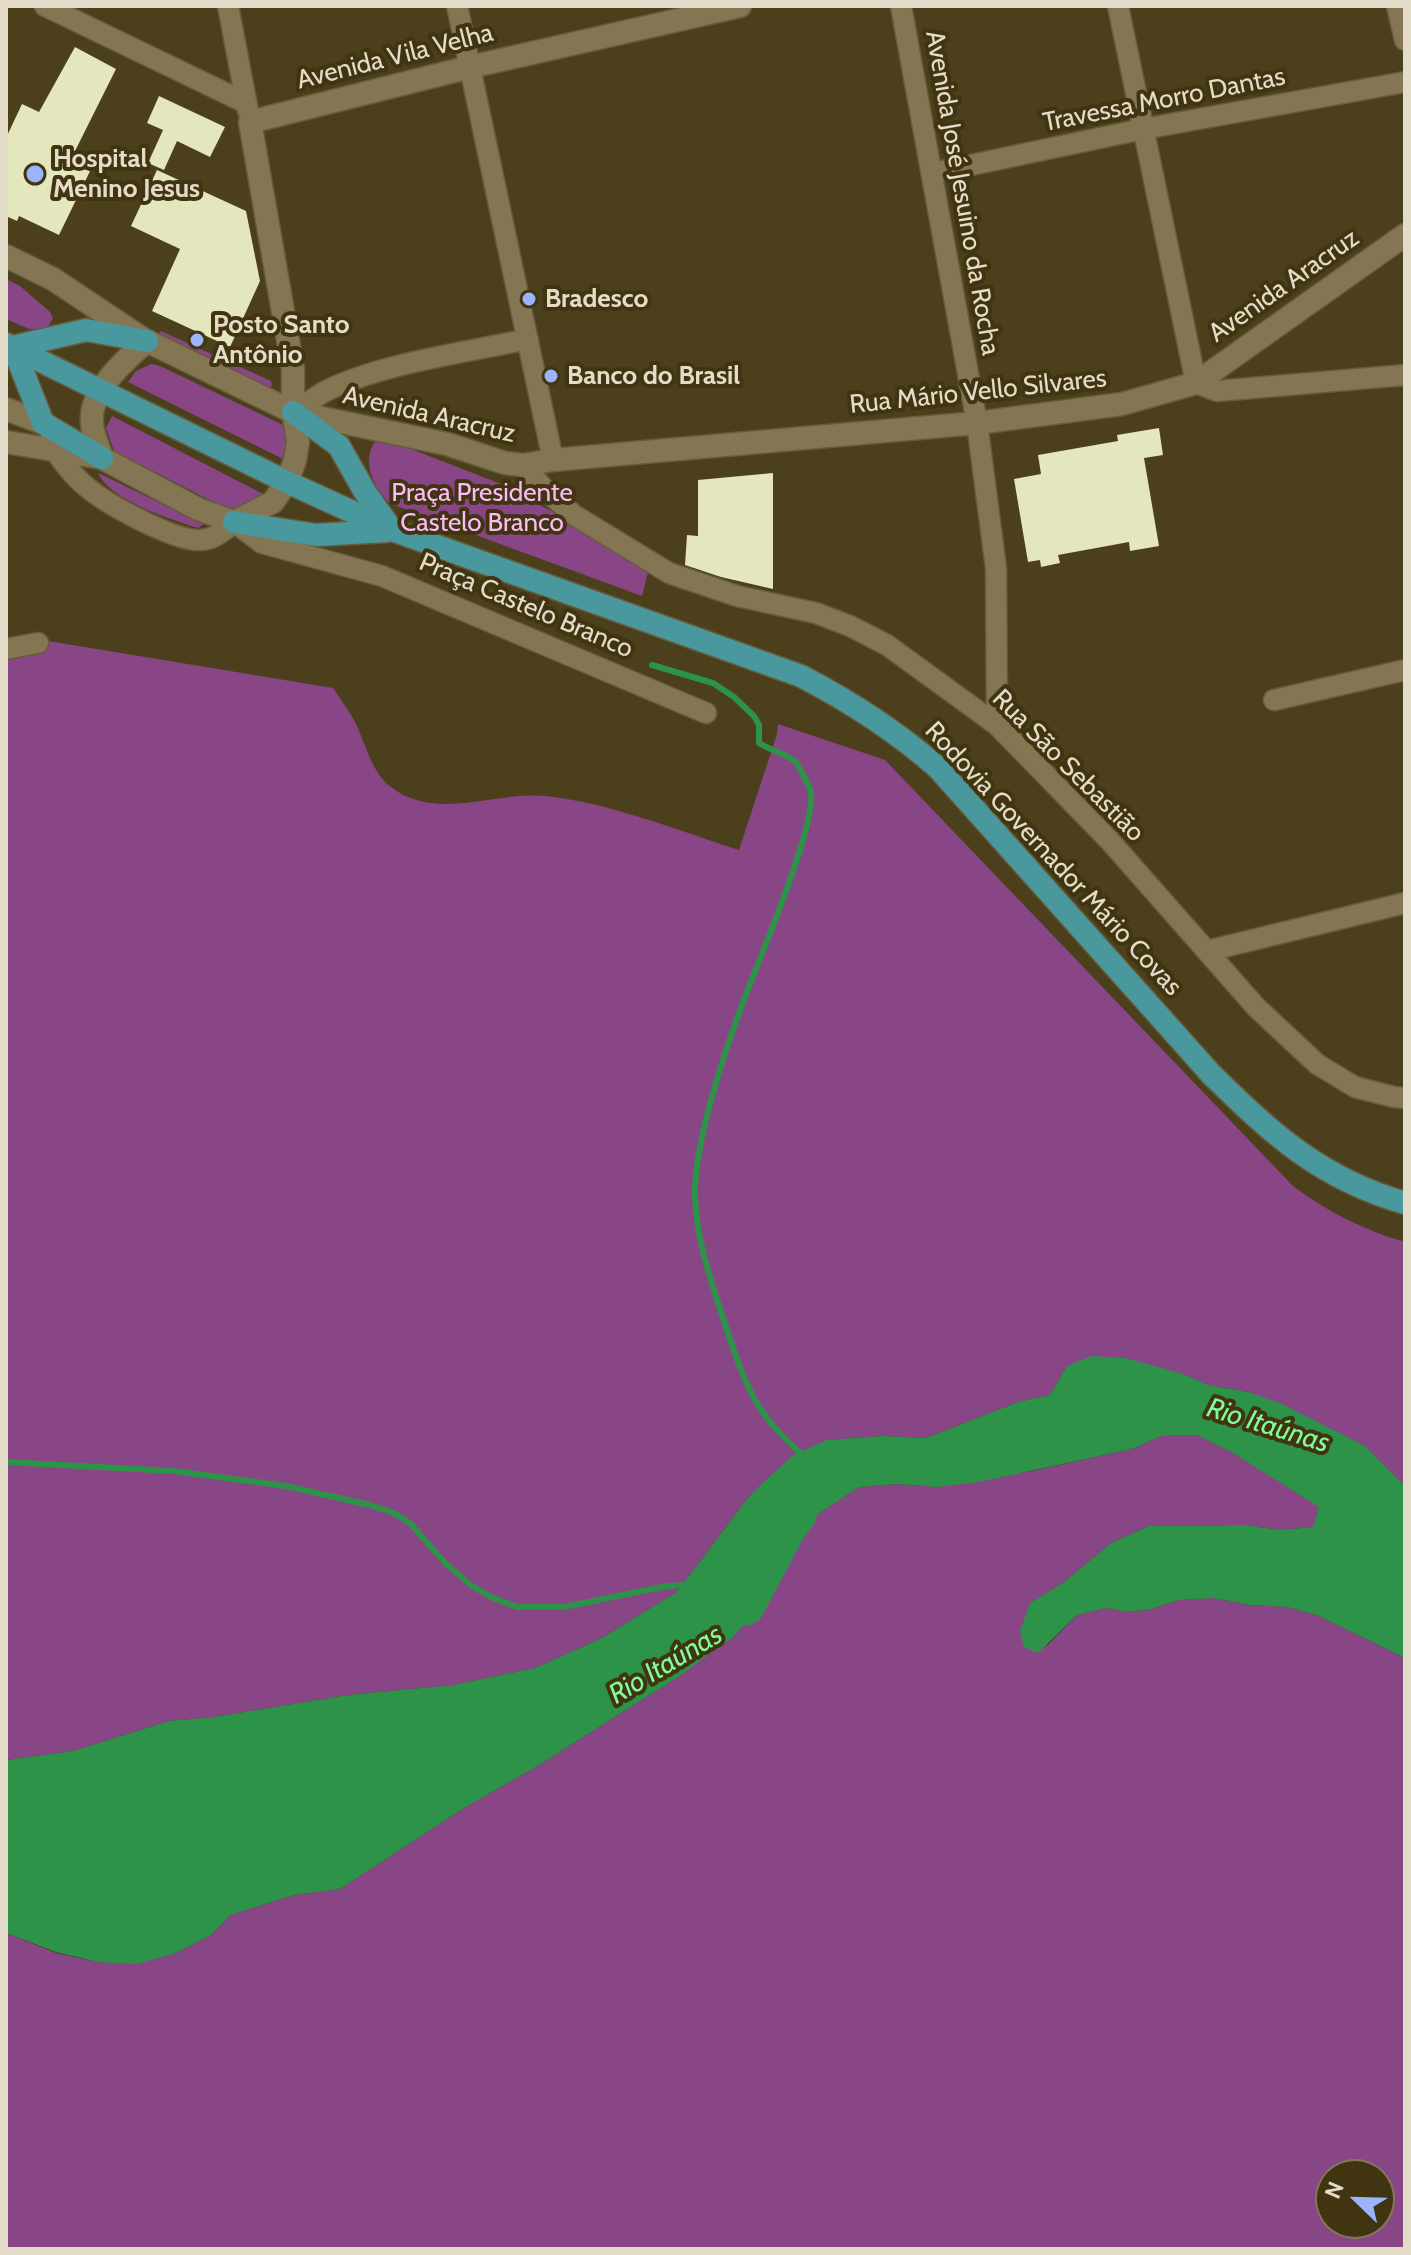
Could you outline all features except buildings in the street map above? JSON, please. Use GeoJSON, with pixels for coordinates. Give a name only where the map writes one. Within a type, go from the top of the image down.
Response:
{"type":"FeatureCollection","features":[{"type":"Feature","properties":{"kind":"highway"},"geometry":{"type":"LineString","coordinates":[[102,458],[43,423],[9,345],[86,330],[147,341]]}},
{"type":"Feature","properties":{"kind":"highway","name":"Rodovia Governador Mário Covas"},"geometry":{"type":"LineString","coordinates":[[9,345],[287,482],[392,530],[801,676],[853,704],[890,728],[938,768],[1211,1074],[1255,1117],[1297,1152],[1345,1181],[1405,1203]]}},
{"type":"Feature","properties":{"kind":"highway"},"geometry":{"type":"LineString","coordinates":[[293,412],[339,446],[365,492],[392,530]]}},
{"type":"Feature","properties":{"kind":"highway"},"geometry":{"type":"LineString","coordinates":[[234,522],[316,535],[392,530]]}},
{"type":"Feature","properties":{"kind":"main road","name":"Avenida Vila Velha"},"geometry":{"type":"LineString","coordinates":[[248,113],[470,67],[682,13],[740,6]]}},
{"type":"Feature","properties":{"kind":"main road"},"geometry":{"type":"LineString","coordinates":[[234,522],[273,502],[287,482],[298,441],[293,412],[293,369],[248,113]]}},
{"type":"Feature","properties":{"kind":"main road","name":"Avenida Aracruz"},"geometry":{"type":"LineString","coordinates":[[1196,383],[1405,235]]}},
{"type":"Feature","properties":{"kind":"main road"},"geometry":{"type":"LineString","coordinates":[[6,256],[53,279],[147,341],[293,412]]}},
{"type":"Feature","properties":{"kind":"main road"},"geometry":{"type":"LineString","coordinates":[[102,458],[91,420],[102,390],[116,369],[147,341]]}},
{"type":"Feature","properties":{"kind":"main road","name":"Rua Mário Vello Silvares"},"geometry":{"type":"LineString","coordinates":[[553,460],[977,423],[1122,404],[1196,383]]}},
{"type":"Feature","properties":{"kind":"main road"},"geometry":{"type":"LineString","coordinates":[[6,409],[43,423]]}},
{"type":"Feature","properties":{"kind":"main road","name":"Avenida Aracruz"},"geometry":{"type":"LineString","coordinates":[[293,412],[447,444],[488,459],[523,465],[553,460]]}},
{"type":"Feature","properties":{"kind":"main road","name":"Praça Castelo Branco"},"geometry":{"type":"LineString","coordinates":[[6,442],[102,458],[198,509],[234,522]]}},
{"type":"Feature","properties":{"kind":"street"},"geometry":{"type":"LineString","coordinates":[[45,6],[248,113]]}},
{"type":"Feature","properties":{"kind":"street"},"geometry":{"type":"LineString","coordinates":[[228,6],[248,113]]}},
{"type":"Feature","properties":{"kind":"street"},"geometry":{"type":"LineString","coordinates":[[457,6],[553,460]]}},
{"type":"Feature","properties":{"kind":"street","name":"Avenida José Jesuino da Rocha"},"geometry":{"type":"LineString","coordinates":[[901,6],[977,423],[996,568],[997,725]]}},
{"type":"Feature","properties":{"kind":"street"},"geometry":{"type":"LineString","coordinates":[[1118,6],[1196,383]]}},
{"type":"Feature","properties":{"kind":"street"},"geometry":{"type":"LineString","coordinates":[[1397,6],[1405,40]]}},
{"type":"Feature","properties":{"kind":"street","name":"Travessa Morro Dantas"},"geometry":{"type":"LineString","coordinates":[[933,173],[1143,129],[1405,82]]}},
{"type":"Feature","properties":{"kind":"street"},"geometry":{"type":"LineString","coordinates":[[293,412],[326,392],[368,376],[528,339]]}},
{"type":"Feature","properties":{"kind":"street","name":"Rua Mário Vello Silvares"},"geometry":{"type":"LineString","coordinates":[[1196,383],[1217,391],[1405,375]]}},
{"type":"Feature","properties":{"kind":"street"},"geometry":{"type":"LineString","coordinates":[[43,423],[54,450],[89,489],[158,529],[196,540],[218,536],[234,522]]}},
{"type":"Feature","properties":{"kind":"street","name":"Rua São Sebastião"},"geometry":{"type":"LineString","coordinates":[[523,465],[546,491],[574,515],[669,573],[737,596],[816,613],[887,645],[997,725],[1109,840],[1256,1007],[1317,1064],[1355,1087],[1405,1098]]}},
{"type":"Feature","properties":{"kind":"street","name":"Praça Castelo Branco"},"geometry":{"type":"LineString","coordinates":[[234,522],[262,543],[382,576],[706,713]]}},
{"type":"Feature","properties":{"kind":"street"},"geometry":{"type":"LineString","coordinates":[[6,649],[38,643]]}},
{"type":"Feature","properties":{"kind":"street"},"geometry":{"type":"LineString","coordinates":[[1274,700],[1405,670]]}},
{"type":"Feature","properties":{"kind":"street"},"geometry":{"type":"LineString","coordinates":[[1207,951],[1405,903]]}},
{"type":"Feature","properties":{"kind":"green space"},"geometry":{"type":"Polygon","coordinates":[[[6,279],[20,286],[50,312],[53,318],[47,329],[29,329],[6,319],[6,279]]]}},
{"type":"Feature","properties":{"kind":"green space"},"geometry":{"type":"Polygon","coordinates":[[[161,331],[271,381],[272,386],[267,389],[158,335],[161,331]]]}},
{"type":"Feature","properties":{"kind":"green space"},"geometry":{"type":"Polygon","coordinates":[[[151,364],[283,425],[289,438],[283,459],[128,382],[136,371],[151,364]]]}},
{"type":"Feature","properties":{"kind":"green space"},"geometry":{"type":"Polygon","coordinates":[[[112,416],[263,494],[258,500],[229,510],[114,451],[106,428],[112,416]]]}},
{"type":"Feature","properties":{"kind":"green space","name":"Praça Presidente Castelo Branco"},"geometry":{"type":"Polygon","coordinates":[[[380,437],[501,484],[564,518],[648,572],[642,596],[391,504],[384,498],[370,472],[370,453],[380,437]]]}},
{"type":"Feature","properties":{"kind":"green space"},"geometry":{"type":"Polygon","coordinates":[[[98,473],[204,524],[198,528],[142,508],[115,492],[98,473]]]}},
{"type":"Feature","properties":{"kind":"green space"},"geometry":{"type":"Polygon","coordinates":[[[36,639],[333,688],[354,720],[379,774],[391,787],[408,797],[446,804],[526,796],[570,800],[643,818],[739,850],[778,724],[885,760],[1293,1186],[1346,1219],[1405,1242],[1405,1486],[1365,1446],[1249,1392],[1208,1385],[1183,1374],[1067,1366],[1050,1395],[1018,1402],[926,1438],[883,1436],[827,1440],[750,1495],[677,1592],[600,1639],[535,1668],[453,1685],[348,1695],[214,1717],[169,1721],[73,1751],[6,1760],[6,659],[36,639]]]}},
{"type":"Feature","properties":{"kind":"green space"},"geometry":{"type":"Polygon","coordinates":[[[1197,1435],[1233,1453],[1320,1507],[1313,1527],[1280,1530],[1245,1525],[1149,1526],[1111,1543],[1064,1582],[1030,1603],[1047,1646],[1077,1615],[1106,1608],[1129,1612],[1179,1600],[1213,1598],[1250,1605],[1287,1607],[1319,1616],[1405,1658],[1405,2249],[6,2249],[6,1933],[56,1953],[98,1962],[176,1953],[211,1935],[230,1915],[294,1895],[340,1889],[464,1808],[539,1765],[678,1677],[761,1605],[770,1561],[812,1518],[859,1487],[896,1484],[937,1487],[1032,1471],[1132,1449],[1161,1436],[1197,1435]]]}},
{"type":"Feature","properties":{"kind":"water"},"geometry":{"type":"Polygon","coordinates":[[[1092,1356],[1125,1358],[1183,1374],[1208,1385],[1249,1392],[1282,1404],[1365,1446],[1405,1486],[1405,1658],[1319,1616],[1287,1607],[1250,1605],[1213,1598],[1179,1600],[1129,1612],[1106,1608],[1077,1615],[1038,1653],[1024,1647],[1020,1631],[1030,1603],[1064,1582],[1111,1543],[1149,1526],[1245,1525],[1280,1530],[1313,1527],[1319,1507],[1233,1453],[1197,1435],[1161,1436],[1132,1449],[979,1482],[937,1487],[896,1484],[859,1487],[812,1518],[770,1561],[761,1605],[733,1637],[678,1677],[539,1765],[464,1808],[340,1889],[294,1895],[230,1915],[211,1935],[176,1953],[137,1964],[98,1962],[56,1952],[6,1933],[6,1760],[73,1751],[169,1721],[214,1717],[348,1695],[453,1685],[535,1668],[600,1639],[677,1592],[750,1495],[793,1455],[827,1440],[883,1436],[926,1438],[1018,1402],[1050,1395],[1067,1366],[1092,1356]]]}},
{"type":"Feature","properties":{"kind":"waterway"},"geometry":{"type":"LineString","coordinates":[[652,665],[713,683],[734,697],[759,725],[759,743],[796,762],[810,789],[811,806],[796,863],[739,1013],[710,1103],[699,1152],[695,1195],[704,1258],[744,1378],[772,1425],[804,1456]]}},
{"type":"Feature","properties":{"kind":"waterway"},"geometry":{"type":"LineString","coordinates":[[6,1462],[174,1471],[286,1486],[370,1505],[394,1513],[410,1523],[445,1563],[472,1586],[517,1607],[564,1607],[667,1586],[689,1585]]}},
{"type":"Feature","properties":{"kind":"waterway","name":"Rio Itaúnas"},"geometry":{"type":"LineString","coordinates":[[747,1608],[800,1514]]}},
{"type":"Feature","properties":{"kind":"place","name":"Hospital Menino Jesus"},"geometry":{"type":"Point","coordinates":[35,174]}},
{"type":"Feature","properties":{"kind":"place","name":"Bradesco"},"geometry":{"type":"Point","coordinates":[529,299]}},
{"type":"Feature","properties":{"kind":"place","name":"Posto Santo Antônio"},"geometry":{"type":"Point","coordinates":[197,340]}},
{"type":"Feature","properties":{"kind":"place","name":"Banco do Brasil"},"geometry":{"type":"Point","coordinates":[551,376]}}]}
